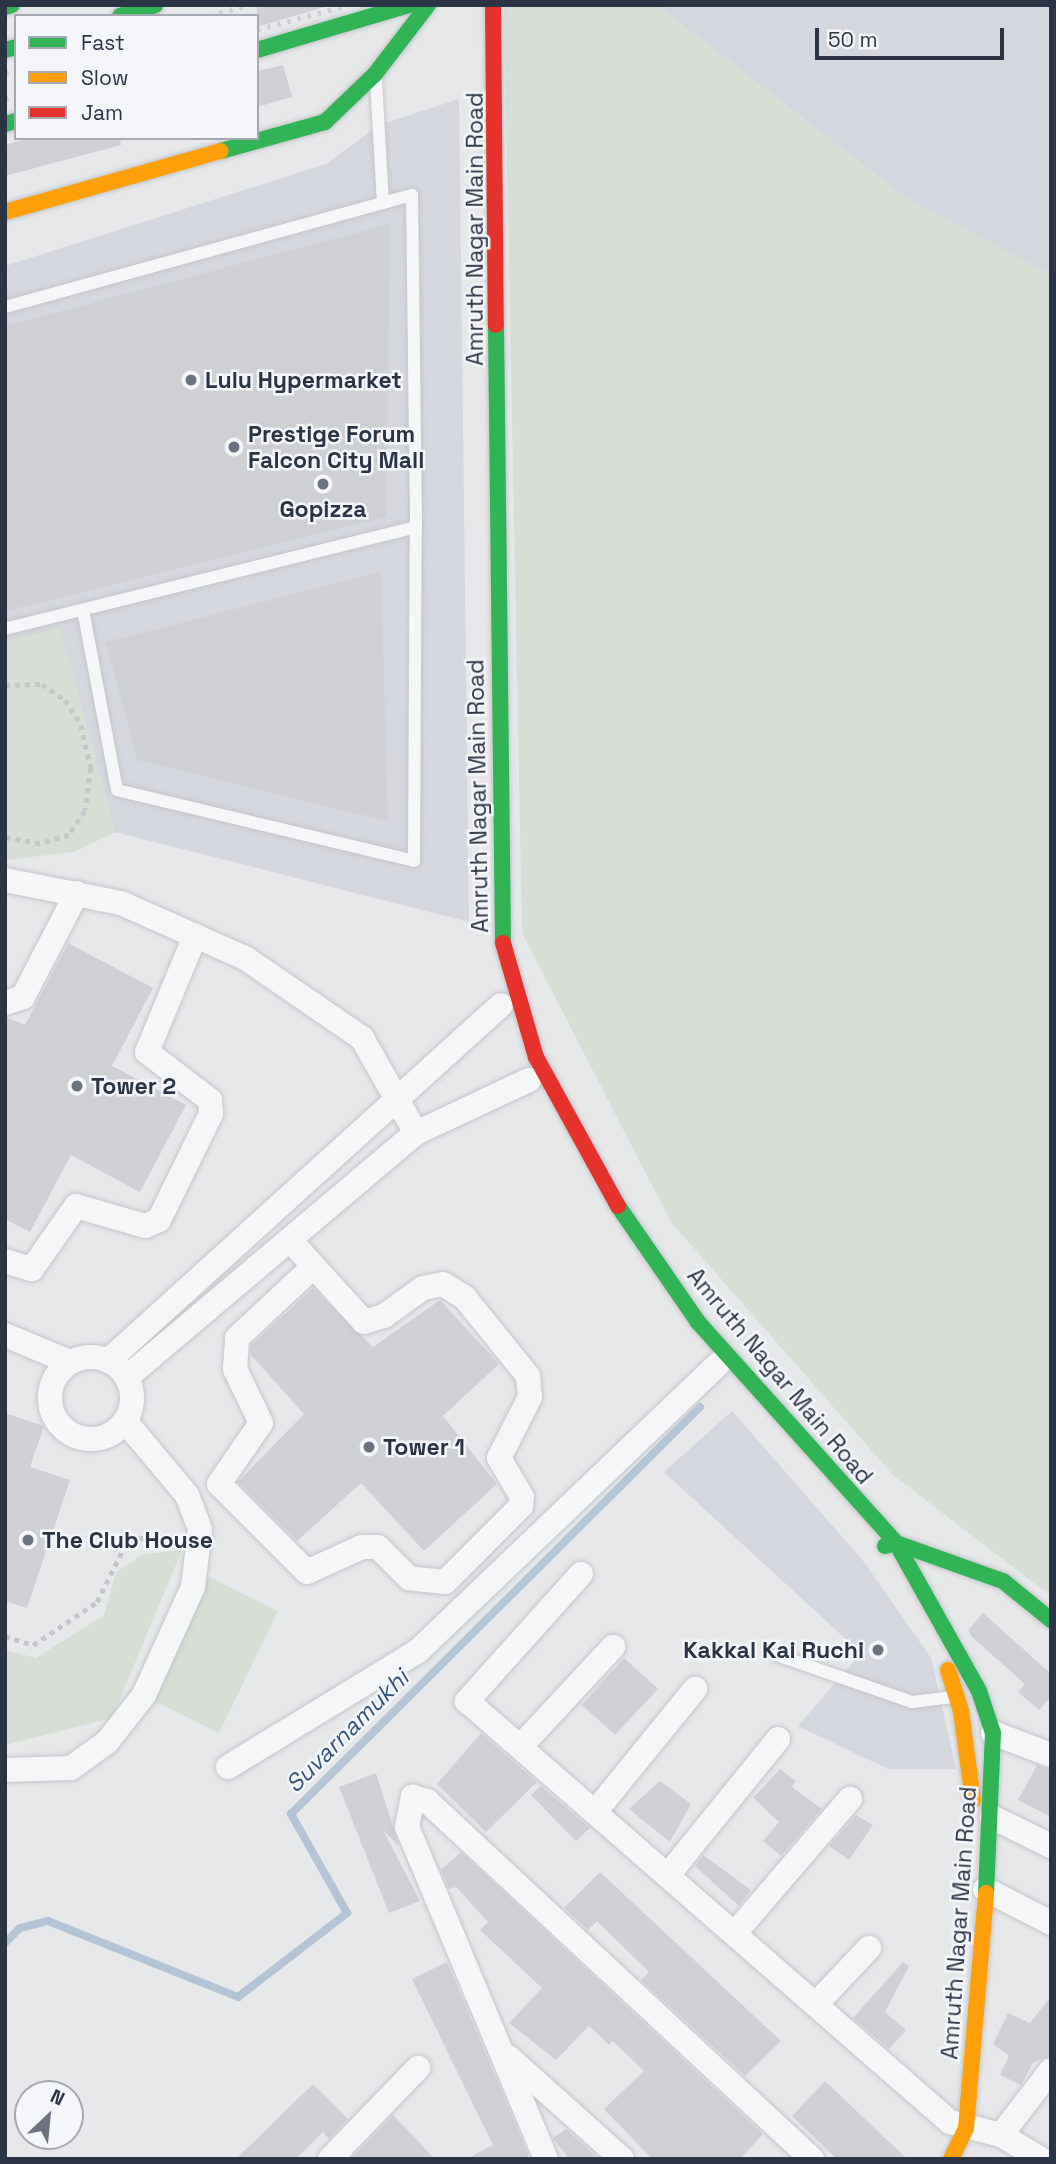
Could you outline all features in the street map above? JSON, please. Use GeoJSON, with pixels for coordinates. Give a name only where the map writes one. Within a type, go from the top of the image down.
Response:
{"type":"FeatureCollection","features":[{"type":"Feature","properties":{"kind":"main road"},"geometry":{"type":"LineString","coordinates":[[5,7],[12,5]]}},
{"type":"Feature","properties":{"kind":"main road"},"geometry":{"type":"LineString","coordinates":[[126,14],[155,5]]}},
{"type":"Feature","properties":{"kind":"main road"},"geometry":{"type":"LineString","coordinates":[[259,49],[409,5]]}},
{"type":"Feature","properties":{"kind":"main road"},"geometry":{"type":"LineString","coordinates":[[5,212],[325,122],[375,74],[428,5]]}},
{"type":"Feature","properties":{"kind":"main road","name":"Amruth Nagar Main Road"},"geometry":{"type":"LineString","coordinates":[[474,5],[488,915],[501,1005],[529,1080],[565,1150],[718,1364],[797,1462]]}},
{"type":"Feature","properties":{"kind":"main road","name":"Amruth Nagar Main Road"},"geometry":{"type":"LineString","coordinates":[[493,5],[499,913],[513,995],[587,1158],[658,1267],[698,1322],[896,1542],[979,1691],[993,1733],[992,1817],[956,2138]]}},
{"type":"Feature","properties":{"kind":"main road"},"geometry":{"type":"LineString","coordinates":[[896,1542],[1003,1581],[1051,1620]]}},
{"type":"Feature","properties":{"kind":"main road","name":"Amruth Nagar Main Road"},"geometry":{"type":"LineString","coordinates":[[896,1542],[871,1545],[942,1651],[955,1696],[972,1800],[956,2138]]}},
{"type":"Feature","properties":{"kind":"street"},"geometry":{"type":"LineString","coordinates":[[5,880],[121,903],[245,958],[362,1038],[416,1133]]}},
{"type":"Feature","properties":{"kind":"street"},"geometry":{"type":"LineString","coordinates":[[5,1003],[23,997],[77,893]]}},
{"type":"Feature","properties":{"kind":"street"},"geometry":{"type":"LineString","coordinates":[[5,1261],[32,1269],[76,1206],[145,1226],[159,1220],[211,1114],[210,1100],[148,1052],[195,936]]}},
{"type":"Feature","properties":{"kind":"street"},"geometry":{"type":"LineString","coordinates":[[5,1335],[70,1363],[108,1361],[501,1005]]}},
{"type":"Feature","properties":{"kind":"street"},"geometry":{"type":"LineString","coordinates":[[127,1377],[416,1133],[529,1080]]}},
{"type":"Feature","properties":{"kind":"street"},"geometry":{"type":"LineString","coordinates":[[290,1240],[364,1322],[384,1316],[423,1288],[443,1284],[465,1298],[528,1376],[530,1397],[499,1458],[523,1497],[521,1506],[445,1582],[428,1585],[408,1578],[378,1547],[362,1547],[307,1572],[229,1499],[219,1484],[224,1471],[248,1448],[261,1423],[235,1369],[237,1338],[313,1267]]}},
{"type":"Feature","properties":{"kind":"street"},"geometry":{"type":"LineString","coordinates":[[70,1363],[56,1376],[50,1398],[64,1428],[96,1438],[125,1421],[132,1400],[127,1377],[108,1361]]}},
{"type":"Feature","properties":{"kind":"street"},"geometry":{"type":"LineString","coordinates":[[228,1767],[418,1651],[718,1364]]}},
{"type":"Feature","properties":{"kind":"street"},"geometry":{"type":"LineString","coordinates":[[5,1770],[71,1768],[107,1742],[144,1696],[193,1587],[198,1528],[187,1495],[125,1421]]}},
{"type":"Feature","properties":{"kind":"street"},"geometry":{"type":"LineString","coordinates":[[198,1528],[229,1499]]}},
{"type":"Feature","properties":{"kind":"street"},"geometry":{"type":"LineString","coordinates":[[581,1574],[467,1701],[817,2003],[956,2138],[1001,2135],[1041,2159]]}},
{"type":"Feature","properties":{"kind":"street"},"geometry":{"type":"LineString","coordinates":[[520,1747],[612,1647]]}},
{"type":"Feature","properties":{"kind":"street"},"geometry":{"type":"LineString","coordinates":[[595,1812],[695,1689]]}},
{"type":"Feature","properties":{"kind":"street"},"geometry":{"type":"LineString","coordinates":[[993,1733],[1051,1755]]}},
{"type":"Feature","properties":{"kind":"street"},"geometry":{"type":"LineString","coordinates":[[668,1875],[778,1739]]}},
{"type":"Feature","properties":{"kind":"street"},"geometry":{"type":"LineString","coordinates":[[546,2159],[407,1826],[413,1797],[427,1801],[812,2159]]}},
{"type":"Feature","properties":{"kind":"street"},"geometry":{"type":"LineString","coordinates":[[735,1933],[850,1798]]}},
{"type":"Feature","properties":{"kind":"street"},"geometry":{"type":"LineString","coordinates":[[992,1817],[1051,1846]]}},
{"type":"Feature","properties":{"kind":"street"},"geometry":{"type":"LineString","coordinates":[[985,1889],[1051,1923]]}},
{"type":"Feature","properties":{"kind":"street"},"geometry":{"type":"LineString","coordinates":[[817,2003],[869,1948]]}},
{"type":"Feature","properties":{"kind":"street"},"geometry":{"type":"LineString","coordinates":[[501,2051],[622,2159]]}},
{"type":"Feature","properties":{"kind":"street"},"geometry":{"type":"LineString","coordinates":[[330,2159],[418,2068]]}},
{"type":"Feature","properties":{"kind":"street"},"geometry":{"type":"LineString","coordinates":[[1001,2135],[1051,2070]]}},
{"type":"Feature","properties":{"kind":"lane"},"geometry":{"type":"LineString","coordinates":[[375,74],[383,203]]}},
{"type":"Feature","properties":{"kind":"lane"},"geometry":{"type":"LineString","coordinates":[[5,307],[412,195],[416,527],[414,861],[117,790],[83,610]]}},
{"type":"Feature","properties":{"kind":"lane"},"geometry":{"type":"LineString","coordinates":[[5,629],[416,527]]}},
{"type":"Feature","properties":{"kind":"lane"},"geometry":{"type":"LineString","coordinates":[[777,1655],[912,1702],[955,1696]]}},
{"type":"Feature","properties":{"kind":"path"},"geometry":{"type":"LineString","coordinates":[[5,685],[43,684],[65,700],[81,724],[91,768],[85,811],[69,835],[40,844],[5,837]]}},
{"type":"Feature","properties":{"kind":"path"},"geometry":{"type":"LineString","coordinates":[[5,1636],[33,1645],[97,1602],[128,1539],[198,1528]]}},
{"type":"Feature","properties":{"kind":"shaded area"},"geometry":{"type":"Polygon","coordinates":[[[504,5],[657,5],[906,198],[1051,275],[1051,1596],[893,1475],[671,1222],[522,933],[504,5]]]}},
{"type":"Feature","properties":{"kind":"shaded area"},"geometry":{"type":"Polygon","coordinates":[[[657,5],[1051,5],[1051,275],[906,198],[657,5]]]}},
{"type":"Feature","properties":{"kind":"shaded area","name":"Prestige Forum Falcon City Mall"},"geometry":{"type":"Polygon","coordinates":[[[459,99],[469,922],[115,832],[60,628],[5,642],[5,266],[326,164],[379,125],[459,99]]]}},
{"type":"Feature","properties":{"kind":"shaded area"},"geometry":{"type":"Polygon","coordinates":[[[60,627],[115,832],[74,852],[5,860],[5,642],[60,627]]]}},
{"type":"Feature","properties":{"kind":"shaded area"},"geometry":{"type":"Polygon","coordinates":[[[732,1411],[864,1562],[931,1658],[956,1769],[888,1769],[798,1726],[861,1653],[664,1472],[732,1411]]]}},
{"type":"Feature","properties":{"kind":"shaded area"},"geometry":{"type":"Polygon","coordinates":[[[182,1550],[112,1718],[5,1745],[5,1650],[36,1658],[104,1615],[116,1572],[144,1554],[182,1550]]]}},
{"type":"Feature","properties":{"kind":"shaded area"},"geometry":{"type":"Polygon","coordinates":[[[209,1577],[278,1611],[219,1733],[150,1699],[209,1577]]]}},
{"type":"Feature","properties":{"kind":"building"},"geometry":{"type":"Polygon","coordinates":[[[257,5],[331,5],[259,26],[257,5]]]}},
{"type":"Feature","properties":{"kind":"building"},"geometry":{"type":"Polygon","coordinates":[[[283,65],[292,97],[259,106],[259,71],[283,65]]]}},
{"type":"Feature","properties":{"kind":"building"},"geometry":{"type":"Polygon","coordinates":[[[22,140],[120,140],[121,145],[5,176],[5,145],[22,140]]]}},
{"type":"Feature","properties":{"kind":"building"},"geometry":{"type":"Polygon","coordinates":[[[390,224],[386,517],[5,611],[5,326],[390,224]]]}},
{"type":"Feature","properties":{"kind":"building"},"geometry":{"type":"Polygon","coordinates":[[[381,572],[388,821],[137,760],[106,642],[381,572]]]}},
{"type":"Feature","properties":{"kind":"building","name":"Tower 2"},"geometry":{"type":"Polygon","coordinates":[[[68,943],[153,988],[112,1066],[186,1105],[140,1192],[71,1155],[30,1232],[5,1219],[5,1017],[25,1025],[68,943]]]}},
{"type":"Feature","properties":{"kind":"building","name":"Tower 1"},"geometry":{"type":"Polygon","coordinates":[[[313,1288],[373,1347],[440,1300],[499,1364],[443,1416],[497,1484],[424,1551],[361,1483],[297,1541],[238,1482],[304,1414],[251,1355],[251,1345],[313,1288]]]}},
{"type":"Feature","properties":{"kind":"building","name":"The Club House"},"geometry":{"type":"Polygon","coordinates":[[[5,1413],[44,1426],[30,1467],[70,1480],[27,1608],[5,1601],[5,1413]]]}},
{"type":"Feature","properties":{"kind":"building"},"geometry":{"type":"Polygon","coordinates":[[[983,1613],[1051,1674],[1051,1697],[1039,1710],[1018,1692],[1025,1684],[971,1636],[968,1630],[983,1613]]]}},
{"type":"Feature","properties":{"kind":"building"},"geometry":{"type":"Polygon","coordinates":[[[624,1658],[658,1689],[615,1735],[582,1705],[624,1658]]]}},
{"type":"Feature","properties":{"kind":"building"},"geometry":{"type":"Polygon","coordinates":[[[481,1733],[537,1782],[486,1832],[437,1784],[481,1733]]]}},
{"type":"Feature","properties":{"kind":"building"},"geometry":{"type":"Polygon","coordinates":[[[1037,1765],[1051,1770],[1051,1817],[1018,1800],[1037,1765]]]}},
{"type":"Feature","properties":{"kind":"building"},"geometry":{"type":"Polygon","coordinates":[[[780,1769],[796,1781],[792,1787],[822,1809],[781,1856],[763,1841],[779,1822],[753,1798],[780,1769]]]}},
{"type":"Feature","properties":{"kind":"building"},"geometry":{"type":"Polygon","coordinates":[[[376,1773],[399,1846],[383,1830],[420,1901],[389,1913],[339,1787],[376,1773]]]}},
{"type":"Feature","properties":{"kind":"building"},"geometry":{"type":"Polygon","coordinates":[[[660,1781],[691,1804],[670,1842],[629,1809],[660,1781]]]}},
{"type":"Feature","properties":{"kind":"building"},"geometry":{"type":"Polygon","coordinates":[[[541,1786],[590,1828],[576,1841],[531,1795],[541,1786]]]}},
{"type":"Feature","properties":{"kind":"building"},"geometry":{"type":"Polygon","coordinates":[[[856,1815],[873,1825],[849,1860],[829,1846],[856,1815]]]}},
{"type":"Feature","properties":{"kind":"building"},"geometry":{"type":"Polygon","coordinates":[[[461,1852],[763,2134],[740,2159],[652,2159],[604,2109],[644,2071],[613,2041],[609,2045],[589,2026],[556,2060],[509,2023],[542,1988],[480,1930],[488,1922],[456,1887],[449,1889],[441,1870],[461,1852]]]}},
{"type":"Feature","properties":{"kind":"building"},"geometry":{"type":"Polygon","coordinates":[[[703,1855],[751,1890],[739,1906],[695,1866],[703,1855]]]}},
{"type":"Feature","properties":{"kind":"building"},"geometry":{"type":"Polygon","coordinates":[[[600,1872],[781,2041],[745,2076],[641,1980],[649,1972],[597,1921],[588,1930],[564,1908],[600,1872]]]}},
{"type":"Feature","properties":{"kind":"building"},"geometry":{"type":"Polygon","coordinates":[[[447,1962],[529,2156],[523,2159],[466,2159],[493,2145],[412,1979],[447,1962]]]}},
{"type":"Feature","properties":{"kind":"building"},"geometry":{"type":"Polygon","coordinates":[[[903,1962],[909,1966],[885,2012],[906,2030],[889,2049],[853,2018],[903,1962]]]}},
{"type":"Feature","properties":{"kind":"building"},"geometry":{"type":"Polygon","coordinates":[[[1051,1996],[1051,2055],[1033,2063],[1021,2085],[1000,2075],[1009,2056],[993,2044],[1008,2013],[1030,2023],[1051,1996]]]}},
{"type":"Feature","properties":{"kind":"building"},"geometry":{"type":"Polygon","coordinates":[[[825,2081],[907,2159],[837,2159],[792,2116],[825,2081]]]}},
{"type":"Feature","properties":{"kind":"building"},"geometry":{"type":"Polygon","coordinates":[[[313,2084],[348,2119],[329,2139],[323,2132],[296,2159],[236,2159],[313,2084]]]}},
{"type":"Feature","properties":{"kind":"building"},"geometry":{"type":"Polygon","coordinates":[[[393,2115],[435,2159],[351,2159],[393,2115]]]}},
{"type":"Feature","properties":{"kind":"building"},"geometry":{"type":"Polygon","coordinates":[[[566,2129],[599,2159],[569,2159],[553,2138],[566,2129]]]}},
{"type":"Feature","properties":{"kind":"waterway","name":"Suvarnamukhi"},"geometry":{"type":"LineString","coordinates":[[5,1943],[20,1928],[48,1921],[238,1997],[347,1913],[291,1814],[700,1407]]}},
{"type":"Feature","properties":{"kind":"railway"},"geometry":{"type":"LineString","coordinates":[[216,14],[247,5]]}},
{"type":"Feature","properties":{"kind":"railway"},"geometry":{"type":"LineString","coordinates":[[259,29],[347,5]]}},
{"type":"Feature","properties":{"kind":"railway"},"geometry":{"type":"LineString","coordinates":[[5,73],[14,71]]}},
{"type":"Feature","properties":{"kind":"railway"},"geometry":{"type":"LineString","coordinates":[[5,99],[14,97]]}},
{"type":"Feature","properties":{"kind":"traffic: fast"},"geometry":{"type":"LineString","coordinates":[[5,7],[12,5]]}},
{"type":"Feature","properties":{"kind":"traffic: fast"},"geometry":{"type":"LineString","coordinates":[[126,14],[155,5]]}},
{"type":"Feature","properties":{"kind":"traffic: fast"},"geometry":{"type":"LineString","coordinates":[[259,49],[409,5]]}},
{"type":"Feature","properties":{"kind":"traffic: fast"},"geometry":{"type":"LineString","coordinates":[[221,151],[325,122],[375,74],[428,5]]}},
{"type":"Feature","properties":{"kind":"traffic: fast"},"geometry":{"type":"LineString","coordinates":[[5,50],[14,48]]}},
{"type":"Feature","properties":{"kind":"traffic: fast"},"geometry":{"type":"LineString","coordinates":[[5,124],[14,122]]}},
{"type":"Feature","properties":{"kind":"traffic: fast"},"geometry":{"type":"LineString","coordinates":[[496,325],[503,943]]}},
{"type":"Feature","properties":{"kind":"traffic: fast"},"geometry":{"type":"LineString","coordinates":[[618,1206],[698,1322],[896,1543],[979,1691],[993,1733],[986,1893]]}},
{"type":"Feature","properties":{"kind":"traffic: fast"},"geometry":{"type":"LineString","coordinates":[[885,1546],[896,1543],[1003,1581],[1051,1620]]}},
{"type":"Feature","properties":{"kind":"traffic: slow"},"geometry":{"type":"LineString","coordinates":[[5,212],[221,151]]}},
{"type":"Feature","properties":{"kind":"traffic: slow"},"geometry":{"type":"LineString","coordinates":[[948,1670],[961,1711],[973,1800]]}},
{"type":"Feature","properties":{"kind":"traffic: slow"},"geometry":{"type":"LineString","coordinates":[[951,2159],[966,2128],[986,1893]]}},
{"type":"Feature","properties":{"kind":"traffic: jam"},"geometry":{"type":"LineString","coordinates":[[493,5],[496,325]]}},
{"type":"Feature","properties":{"kind":"traffic: jam"},"geometry":{"type":"LineString","coordinates":[[503,943],[536,1057],[618,1206]]}},
{"type":"Feature","properties":{"kind":"place","name":"Lulu Hypermarket"},"geometry":{"type":"Point","coordinates":[191,380]}},
{"type":"Feature","properties":{"kind":"place","name":"Prestige Forum Falcon City Mall"},"geometry":{"type":"Point","coordinates":[234,447]}},
{"type":"Feature","properties":{"kind":"place","name":"Gopizza"},"geometry":{"type":"Point","coordinates":[323,484]}},
{"type":"Feature","properties":{"kind":"place","name":"Tower 2"},"geometry":{"type":"Point","coordinates":[77,1086]}},
{"type":"Feature","properties":{"kind":"place","name":"Tower 1"},"geometry":{"type":"Point","coordinates":[369,1447]}},
{"type":"Feature","properties":{"kind":"place","name":"The Club House"},"geometry":{"type":"Point","coordinates":[28,1540]}},
{"type":"Feature","properties":{"kind":"place","name":"Kakkal Kai Ruchi"},"geometry":{"type":"Point","coordinates":[878,1650]}}]}
